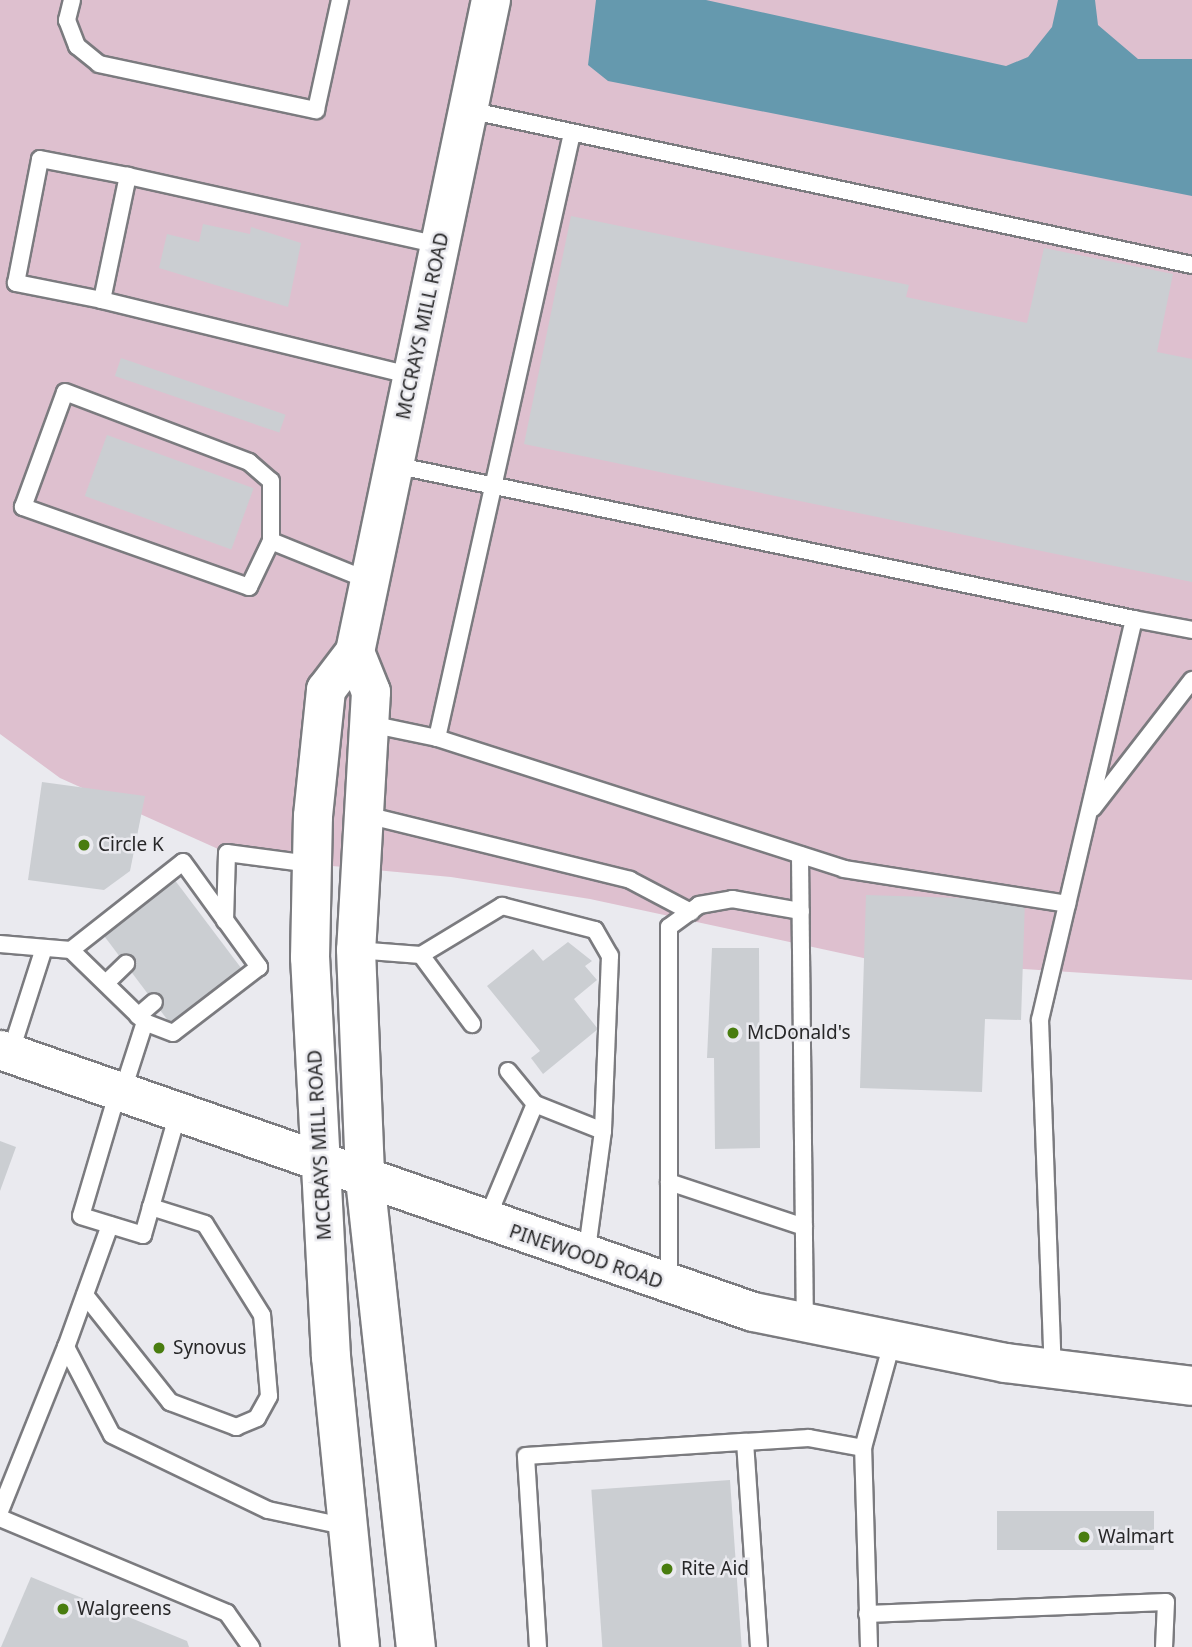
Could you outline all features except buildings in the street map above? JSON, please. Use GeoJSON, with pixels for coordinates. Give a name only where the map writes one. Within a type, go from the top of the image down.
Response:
{"type":"FeatureCollection","features":[{"type":"Feature","properties":{"kind":"street","name":"MCCRAYS MILL ROAD"},"geometry":{"type":"LineString","coordinates":[[360,1647],[331,1357],[311,864],[326,690],[355,652],[491,0]]}},
{"type":"Feature","properties":{"kind":"street"},"geometry":{"type":"LineString","coordinates":[[355,652],[371,692],[360,814],[356,950],[365,1179],[416,1647]]}},
{"type":"Feature","properties":{"kind":"street","name":"PINEWOOD ROAD"},"geometry":{"type":"LineString","coordinates":[[5,1052],[322,1166],[669,1286],[805,1324],[892,1343],[1053,1370],[1192,1386]]}},
{"type":"Feature","properties":{"kind":"lane"},"geometry":{"type":"LineString","coordinates":[[72,0],[67,20],[77,46],[99,64],[316,110],[340,0]]}},
{"type":"Feature","properties":{"kind":"lane"},"geometry":{"type":"LineString","coordinates":[[468,110],[1192,265]]}},
{"type":"Feature","properties":{"kind":"lane"},"geometry":{"type":"LineString","coordinates":[[437,738],[491,486],[572,133]]}},
{"type":"Feature","properties":{"kind":"lane"},"geometry":{"type":"LineString","coordinates":[[413,376],[102,300],[16,283],[40,159],[440,245]]}},
{"type":"Feature","properties":{"kind":"lane"},"geometry":{"type":"LineString","coordinates":[[102,300],[128,176]]}},
{"type":"Feature","properties":{"kind":"lane"},"geometry":{"type":"LineString","coordinates":[[65,392],[249,461],[271,481],[271,541],[249,587],[23,507],[65,392]]}},
{"type":"Feature","properties":{"kind":"lane"},"geometry":{"type":"LineString","coordinates":[[394,465],[1192,630]]}},
{"type":"Feature","properties":{"kind":"lane"},"geometry":{"type":"LineString","coordinates":[[271,541],[370,581]]}},
{"type":"Feature","properties":{"kind":"lane"},"geometry":{"type":"LineString","coordinates":[[1053,1370],[1040,1020],[1134,619]]}},
{"type":"Feature","properties":{"kind":"lane"},"geometry":{"type":"LineString","coordinates":[[1088,815],[1192,680]]}},
{"type":"Feature","properties":{"kind":"lane"},"geometry":{"type":"LineString","coordinates":[[368,723],[437,738],[844,869],[1067,904]]}},
{"type":"Feature","properties":{"kind":"lane"},"geometry":{"type":"LineString","coordinates":[[360,814],[630,880],[691,912]]}},
{"type":"Feature","properties":{"kind":"lane"},"geometry":{"type":"LineString","coordinates":[[225,920],[227,853],[311,864]]}},
{"type":"Feature","properties":{"kind":"lane"},"geometry":{"type":"LineString","coordinates":[[800,855],[805,1324]]}},
{"type":"Feature","properties":{"kind":"lane"},"geometry":{"type":"LineString","coordinates":[[0,944],[71,950],[141,1019],[173,1033],[259,967],[233,944],[225,920],[183,862],[71,950]]}},
{"type":"Feature","properties":{"kind":"lane"},"geometry":{"type":"LineString","coordinates":[[198,910],[211,899]]}},
{"type":"Feature","properties":{"kind":"lane"},"geometry":{"type":"LineString","coordinates":[[669,1286],[669,927],[691,912],[732,899],[801,911]]}},
{"type":"Feature","properties":{"kind":"lane"},"geometry":{"type":"LineString","coordinates":[[356,950],[421,955],[502,906],[595,930],[610,956],[603,1131],[586,1258]]}},
{"type":"Feature","properties":{"kind":"lane"},"geometry":{"type":"LineString","coordinates":[[5,1052],[44,947]]}},
{"type":"Feature","properties":{"kind":"lane"},"geometry":{"type":"LineString","coordinates":[[421,955],[472,1024]]}},
{"type":"Feature","properties":{"kind":"lane"},"geometry":{"type":"LineString","coordinates":[[106,983],[125,964]]}},
{"type":"Feature","properties":{"kind":"lane"},"geometry":{"type":"LineString","coordinates":[[154,1002],[141,1019],[81,1216],[143,1235],[178,1113]]}},
{"type":"Feature","properties":{"kind":"lane"},"geometry":{"type":"LineString","coordinates":[[508,1070],[535,1104],[603,1131]]}},
{"type":"Feature","properties":{"kind":"lane"},"geometry":{"type":"LineString","coordinates":[[486,1222],[535,1104]]}},
{"type":"Feature","properties":{"kind":"lane"},"geometry":{"type":"LineString","coordinates":[[669,1182],[804,1227]]}},
{"type":"Feature","properties":{"kind":"lane"},"geometry":{"type":"LineString","coordinates":[[85,1295],[170,1402],[236,1427],[257,1418],[269,1396],[262,1315],[205,1224],[151,1207]]}},
{"type":"Feature","properties":{"kind":"lane"},"geometry":{"type":"LineString","coordinates":[[0,1511],[66,1347],[110,1225]]}},
{"type":"Feature","properties":{"kind":"lane"},"geometry":{"type":"LineString","coordinates":[[869,1647],[863,1448],[892,1343]]}},
{"type":"Feature","properties":{"kind":"lane"},"geometry":{"type":"LineString","coordinates":[[66,1347],[112,1435],[268,1510],[348,1527]]}},
{"type":"Feature","properties":{"kind":"lane"},"geometry":{"type":"LineString","coordinates":[[538,1647],[526,1456],[809,1438],[863,1448]]}},
{"type":"Feature","properties":{"kind":"lane"},"geometry":{"type":"LineString","coordinates":[[745,1442],[759,1647]]}},
{"type":"Feature","properties":{"kind":"lane"},"geometry":{"type":"LineString","coordinates":[[0,1518],[227,1613],[251,1647]]}},
{"type":"Feature","properties":{"kind":"lane"},"geometry":{"type":"LineString","coordinates":[[867,1614],[1166,1602],[1164,1647]]}},
{"type":"Feature","properties":{"kind":"shaded area"},"geometry":{"type":"Polygon","coordinates":[[[0,0],[1192,0],[1192,980],[868,959],[590,899],[451,877],[236,857],[60,778],[0,734],[0,0]]]}},
{"type":"Feature","properties":{"kind":"water"},"geometry":{"type":"Polygon","coordinates":[[[596,0],[706,0],[1006,66],[1028,57],[1052,27],[1058,0],[1095,0],[1098,25],[1138,59],[1192,59],[1192,196],[608,81],[588,65],[596,0]]]}},
{"type":"Feature","properties":{"kind":"place","name":"Circle K"},"geometry":{"type":"Point","coordinates":[84,845]}},
{"type":"Feature","properties":{"kind":"place","name":"McDonald's"},"geometry":{"type":"Point","coordinates":[733,1033]}},
{"type":"Feature","properties":{"kind":"place","name":"Synovus"},"geometry":{"type":"Point","coordinates":[159,1348]}},
{"type":"Feature","properties":{"kind":"place","name":"Walmart"},"geometry":{"type":"Point","coordinates":[1084,1537]}},
{"type":"Feature","properties":{"kind":"place","name":"Rite Aid"},"geometry":{"type":"Point","coordinates":[667,1569]}},
{"type":"Feature","properties":{"kind":"place","name":"Walgreens"},"geometry":{"type":"Point","coordinates":[63,1609]}}]}
